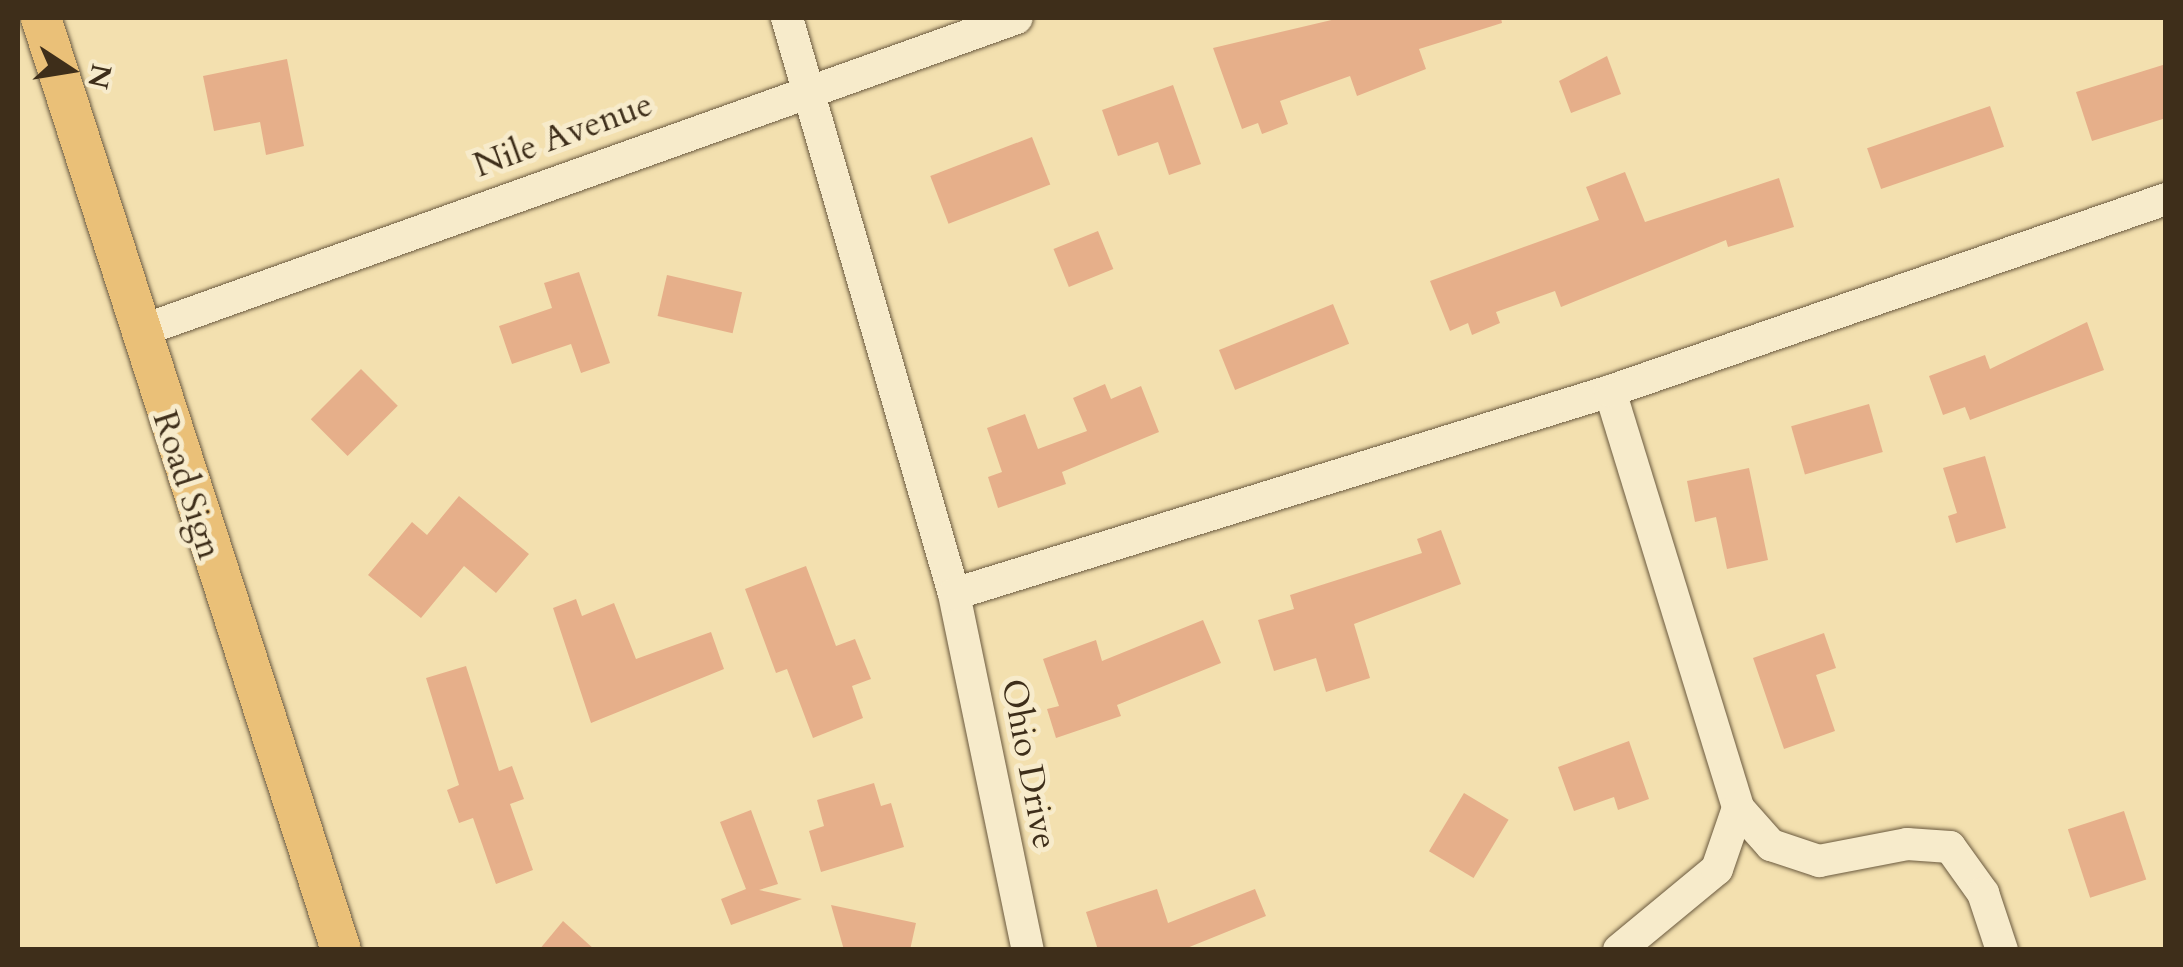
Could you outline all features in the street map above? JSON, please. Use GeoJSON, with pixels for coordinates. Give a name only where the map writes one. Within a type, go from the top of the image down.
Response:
{"type":"FeatureCollection","features":[{"type":"Feature","properties":{"kind":"main road","name":"Road Sign"},"geometry":{"type":"LineString","coordinates":[[41,18],[138,332],[341,950]]}},
{"type":"Feature","properties":{"kind":"street","name":"Ohio Drive"},"geometry":{"type":"LineString","coordinates":[[787,18],[810,86],[954,594],[1028,950]]}},
{"type":"Feature","properties":{"kind":"street","name":"Nile Avenue"},"geometry":{"type":"LineString","coordinates":[[138,332],[810,86],[1017,18]]}},
{"type":"Feature","properties":{"kind":"street"},"geometry":{"type":"LineString","coordinates":[[954,594],[1610,391],[2166,199]]}},
{"type":"Feature","properties":{"kind":"street"},"geometry":{"type":"LineString","coordinates":[[1610,391],[1738,808],[1771,845],[1819,861],[1907,844],[1950,848],[1983,892],[2002,950]]}},
{"type":"Feature","properties":{"kind":"street"},"geometry":{"type":"LineString","coordinates":[[1619,950],[1717,869],[1738,808]]}},
{"type":"Feature","properties":{"kind":"building"},"geometry":{"type":"Polygon","coordinates":[[[1340,18],[1501,18],[1502,23],[1419,49],[1426,69],[1357,96],[1350,76],[1280,101],[1288,124],[1262,134],[1258,123],[1242,129],[1213,48],[1340,18]]]}},
{"type":"Feature","properties":{"kind":"building"},"geometry":{"type":"Polygon","coordinates":[[[1607,56],[1621,94],[1571,113],[1559,81],[1607,56]]]}},
{"type":"Feature","properties":{"kind":"building"},"geometry":{"type":"Polygon","coordinates":[[[287,59],[304,146],[266,155],[260,122],[214,131],[203,76],[287,59]]]}},
{"type":"Feature","properties":{"kind":"building"},"geometry":{"type":"Polygon","coordinates":[[[2166,64],[2166,118],[2092,141],[2076,92],[2166,64]]]}},
{"type":"Feature","properties":{"kind":"building"},"geometry":{"type":"Polygon","coordinates":[[[1173,85],[1201,164],[1169,175],[1158,142],[1118,156],[1102,110],[1173,85]]]}},
{"type":"Feature","properties":{"kind":"building"},"geometry":{"type":"Polygon","coordinates":[[[1990,106],[2004,147],[1881,189],[1867,148],[1990,106]]]}},
{"type":"Feature","properties":{"kind":"building"},"geometry":{"type":"Polygon","coordinates":[[[1032,137],[1050,185],[949,224],[930,176],[1032,137]]]}},
{"type":"Feature","properties":{"kind":"building"},"geometry":{"type":"Polygon","coordinates":[[[1625,172],[1645,222],[1779,178],[1794,227],[1728,247],[1726,240],[1561,307],[1555,291],[1496,312],[1500,323],[1472,335],[1468,323],[1450,331],[1430,281],[1599,220],[1586,187],[1625,172]]]}},
{"type":"Feature","properties":{"kind":"building"},"geometry":{"type":"Polygon","coordinates":[[[1098,231],[1113,269],[1069,287],[1053,249],[1098,231]]]}},
{"type":"Feature","properties":{"kind":"building"},"geometry":{"type":"Polygon","coordinates":[[[579,272],[610,363],[581,373],[571,344],[512,364],[499,326],[552,308],[544,283],[579,272]]]}},
{"type":"Feature","properties":{"kind":"building"},"geometry":{"type":"Polygon","coordinates":[[[667,275],[742,292],[733,333],[658,316],[667,275]]]}},
{"type":"Feature","properties":{"kind":"building"},"geometry":{"type":"Polygon","coordinates":[[[1333,304],[1349,344],[1235,390],[1219,350],[1333,304]]]}},
{"type":"Feature","properties":{"kind":"building"},"geometry":{"type":"Polygon","coordinates":[[[2087,322],[2104,370],[1970,420],[1965,407],[1943,415],[1929,376],[1985,355],[1990,369],[2087,322]]]}},
{"type":"Feature","properties":{"kind":"building"},"geometry":{"type":"Polygon","coordinates":[[[361,369],[398,406],[348,456],[311,419],[361,369]]]}},
{"type":"Feature","properties":{"kind":"building"},"geometry":{"type":"Polygon","coordinates":[[[1105,384],[1111,399],[1141,386],[1159,432],[1062,472],[1066,484],[998,508],[988,477],[1002,472],[987,428],[1025,414],[1038,449],[1087,431],[1073,398],[1105,384]]]}},
{"type":"Feature","properties":{"kind":"building"},"geometry":{"type":"Polygon","coordinates":[[[1869,404],[1883,452],[1805,474],[1791,426],[1869,404]]]}},
{"type":"Feature","properties":{"kind":"building"},"geometry":{"type":"Polygon","coordinates":[[[1985,456],[2006,528],[1956,543],[1948,516],[1957,513],[1943,468],[1985,456]]]}},
{"type":"Feature","properties":{"kind":"building"},"geometry":{"type":"Polygon","coordinates":[[[1749,468],[1768,560],[1727,569],[1716,517],[1695,522],[1687,481],[1749,468]]]}},
{"type":"Feature","properties":{"kind":"building"},"geometry":{"type":"Polygon","coordinates":[[[459,496],[529,554],[496,593],[464,566],[421,618],[368,575],[412,522],[427,535],[459,496]]]}},
{"type":"Feature","properties":{"kind":"building"},"geometry":{"type":"Polygon","coordinates":[[[1441,530],[1461,584],[1354,624],[1370,678],[1326,692],[1316,658],[1274,671],[1258,620],[1294,609],[1290,595],[1422,553],[1417,539],[1441,530]]]}},
{"type":"Feature","properties":{"kind":"building"},"geometry":{"type":"Polygon","coordinates":[[[806,566],[836,646],[855,639],[871,679],[852,686],[863,718],[813,738],[787,669],[776,673],[745,589],[806,566]]]}},
{"type":"Feature","properties":{"kind":"building"},"geometry":{"type":"Polygon","coordinates":[[[576,599],[582,616],[614,603],[636,659],[711,632],[724,669],[591,723],[553,608],[576,599]]]}},
{"type":"Feature","properties":{"kind":"building"},"geometry":{"type":"Polygon","coordinates":[[[1203,620],[1221,663],[1117,705],[1121,716],[1056,738],[1047,709],[1059,706],[1043,659],[1096,640],[1102,661],[1203,620]]]}},
{"type":"Feature","properties":{"kind":"building"},"geometry":{"type":"Polygon","coordinates":[[[1824,633],[1836,668],[1816,675],[1835,731],[1784,749],[1753,658],[1824,633]]]}},
{"type":"Feature","properties":{"kind":"building"},"geometry":{"type":"Polygon","coordinates":[[[466,666],[499,771],[512,766],[524,799],[510,804],[533,870],[496,884],[473,818],[459,823],[447,790],[459,785],[426,678],[466,666]]]}},
{"type":"Feature","properties":{"kind":"building"},"geometry":{"type":"Polygon","coordinates":[[[1629,741],[1649,799],[1618,810],[1614,797],[1574,811],[1558,767],[1629,741]]]}},
{"type":"Feature","properties":{"kind":"building"},"geometry":{"type":"Polygon","coordinates":[[[874,783],[881,806],[891,803],[904,847],[821,872],[809,831],[824,826],[817,800],[874,783]]]}},
{"type":"Feature","properties":{"kind":"building"},"geometry":{"type":"Polygon","coordinates":[[[1464,793],[1509,820],[1474,878],[1429,851],[1464,793]]]}},
{"type":"Feature","properties":{"kind":"building"},"geometry":{"type":"Polygon","coordinates":[[[751,810],[778,884],[759,890],[802,899],[731,925],[721,899],[746,889],[720,822],[751,810]]]}},
{"type":"Feature","properties":{"kind":"building"},"geometry":{"type":"Polygon","coordinates":[[[2124,811],[2146,879],[2090,898],[2068,829],[2124,811]]]}},
{"type":"Feature","properties":{"kind":"building"},"geometry":{"type":"Polygon","coordinates":[[[1157,889],[1168,923],[1255,889],[1266,916],[1182,950],[1098,950],[1086,912],[1157,889]]]}},
{"type":"Feature","properties":{"kind":"building"},"geometry":{"type":"Polygon","coordinates":[[[831,905],[916,923],[910,950],[844,950],[831,905]]]}},
{"type":"Feature","properties":{"kind":"building"},"geometry":{"type":"Polygon","coordinates":[[[563,921],[595,950],[539,950],[563,921]]]}}]}
